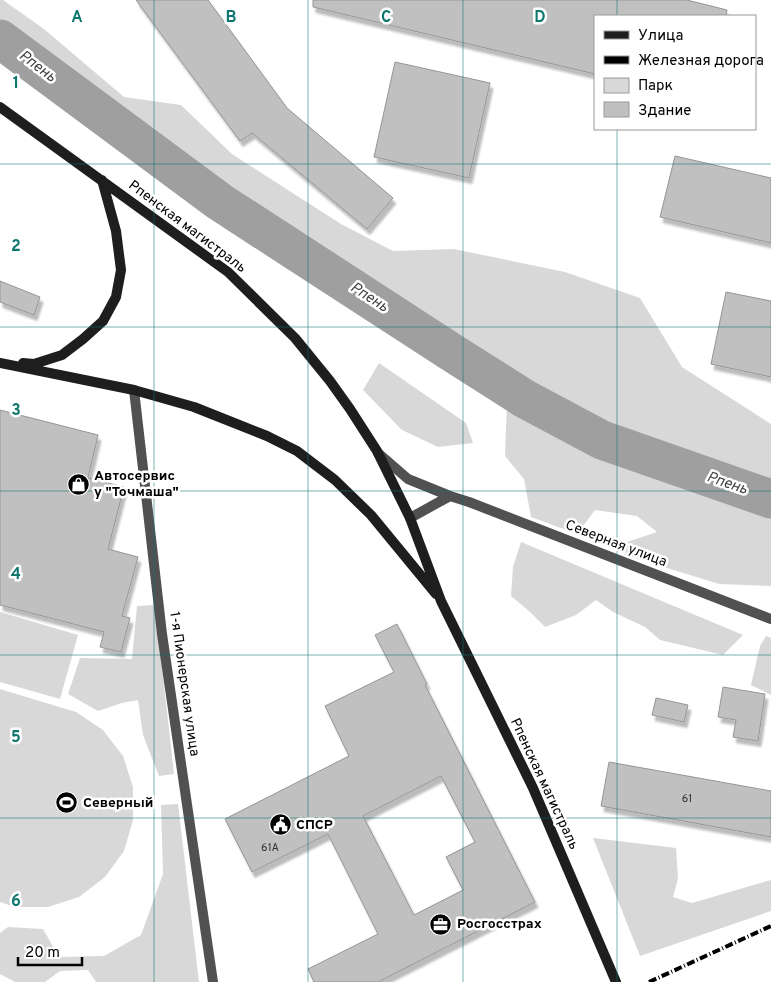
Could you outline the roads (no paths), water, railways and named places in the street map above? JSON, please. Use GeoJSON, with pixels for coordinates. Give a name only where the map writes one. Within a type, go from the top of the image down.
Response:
{"type":"FeatureCollection","features":[{"type":"Feature","properties":{"kind":"main road","name":"Рпенская магистраль"},"geometry":{"type":"LineString","coordinates":[[0,107],[228,272],[288,331],[330,381],[350,409],[377,451],[410,518],[441,601],[533,788],[616,982]]}},
{"type":"Feature","properties":{"kind":"main road","name":"Рпенская магистраль"},"geometry":{"type":"LineString","coordinates":[[0,362],[34,364],[62,354],[103,321],[116,298],[121,270],[116,231],[102,180]]}},
{"type":"Feature","properties":{"kind":"main road","name":"Рпенская магистраль"},"geometry":{"type":"LineString","coordinates":[[0,362],[134,390],[194,407],[267,436],[297,451],[335,480],[371,516],[441,601]]}},
{"type":"Feature","properties":{"kind":"street","name":"1-я Пионерская улица"},"geometry":{"type":"LineString","coordinates":[[134,390],[162,634],[213,982]]}},
{"type":"Feature","properties":{"kind":"street","name":"Северная улица"},"geometry":{"type":"LineString","coordinates":[[377,451],[408,479],[771,619]]}},
{"type":"Feature","properties":{"kind":"street"},"geometry":{"type":"LineString","coordinates":[[410,518],[450,496]]}},
{"type":"Feature","properties":{"kind":"waterway","name":"Рпень"},"geometry":{"type":"LineString","coordinates":[[0,39],[220,202],[525,399],[602,440],[771,499]]}},
{"type":"Feature","properties":{"kind":"railway"},"geometry":{"type":"LineString","coordinates":[[649,982],[771,926]]}},
{"type":"Feature","properties":{"kind":"place","name":"Автосервис у \"Точмаша\""},"geometry":{"type":"Point","coordinates":[78,484]}},
{"type":"Feature","properties":{"kind":"place","name":"Северный"},"geometry":{"type":"Point","coordinates":[67,803]}},
{"type":"Feature","properties":{"kind":"place","name":"СПСР"},"geometry":{"type":"Point","coordinates":[280,825]}},
{"type":"Feature","properties":{"kind":"place","name":"Росгосстрах"},"geometry":{"type":"Point","coordinates":[441,924]}}]}
